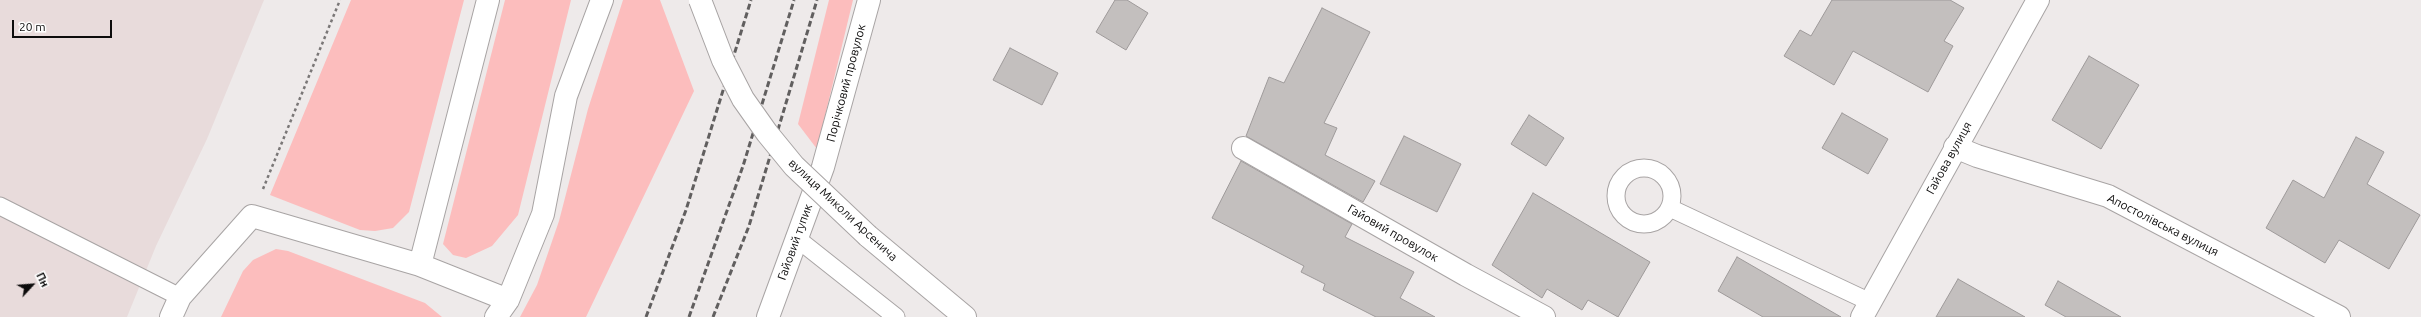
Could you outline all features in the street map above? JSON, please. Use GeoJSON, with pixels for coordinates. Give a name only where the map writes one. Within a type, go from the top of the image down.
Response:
{"type":"FeatureCollection","features":[{"type":"Feature","properties":{"kind":"street"},"geometry":{"type":"LineString","coordinates":[[420,265],[488,0]]}},
{"type":"Feature","properties":{"kind":"street"},"geometry":{"type":"LineString","coordinates":[[171,317],[180,297],[252,216],[420,265],[502,309],[543,214],[566,96],[602,0]]}},
{"type":"Feature","properties":{"kind":"street","name":"вулиця Миколи Арсенича"},"geometry":{"type":"LineString","coordinates":[[700,0],[723,60],[743,99],[767,133],[794,166],[868,236],[965,317]]}},
{"type":"Feature","properties":{"kind":"street","name":"Порічковий провулок"},"geometry":{"type":"LineString","coordinates":[[823,167],[868,0]]}},
{"type":"Feature","properties":{"kind":"street","name":"Гайова вулиця"},"geometry":{"type":"LineString","coordinates":[[1866,309],[2038,0]]}},
{"type":"Feature","properties":{"kind":"street","name":"Апостолівська вулиця"},"geometry":{"type":"LineString","coordinates":[[1955,147],[1977,156],[2108,196],[2339,317]]}},
{"type":"Feature","properties":{"kind":"street","name":"Гайовий провулок"},"geometry":{"type":"LineString","coordinates":[[1243,148],[1466,275],[1544,317]]}},
{"type":"Feature","properties":{"kind":"street","name":"Гайовий тупик"},"geometry":{"type":"LineString","coordinates":[[768,317],[795,237],[823,167]]}},
{"type":"Feature","properties":{"kind":"lane"},"geometry":{"type":"LineString","coordinates":[[0,206],[180,297]]}},
{"type":"Feature","properties":{"kind":"lane"},"geometry":{"type":"LineString","coordinates":[[1670,208],[1866,309]]}},
{"type":"Feature","properties":{"kind":"lane"},"geometry":{"type":"LineString","coordinates":[[795,237],[896,317]]}},
{"type":"Feature","properties":{"kind":"path"},"geometry":{"type":"LineString","coordinates":[[252,216],[340,0]]}},
{"type":"Feature","properties":{"kind":"shaded area"},"geometry":{"type":"Polygon","coordinates":[[[0,0],[264,0],[207,139],[156,246],[127,317],[0,317],[0,0]]]}},
{"type":"Feature","properties":{"kind":"shaded area"},"geometry":{"type":"Polygon","coordinates":[[[351,0],[464,0],[409,212],[393,228],[375,231],[360,230],[270,195],[351,0]]]}},
{"type":"Feature","properties":{"kind":"shaded area"},"geometry":{"type":"Polygon","coordinates":[[[505,0],[571,0],[518,215],[492,246],[466,258],[453,255],[443,244],[505,0]]]}},
{"type":"Feature","properties":{"kind":"shaded area"},"geometry":{"type":"Polygon","coordinates":[[[623,0],[660,0],[694,91],[586,317],[520,317],[537,285],[559,221],[588,109],[623,0]]]}},
{"type":"Feature","properties":{"kind":"shaded area"},"geometry":{"type":"Polygon","coordinates":[[[829,0],[853,0],[817,149],[798,124],[829,0]]]}},
{"type":"Feature","properties":{"kind":"shaded area"},"geometry":{"type":"Polygon","coordinates":[[[276,249],[288,251],[425,303],[442,317],[221,317],[243,271],[253,260],[276,249]]]}},
{"type":"Feature","properties":{"kind":"building"},"geometry":{"type":"Polygon","coordinates":[[[1115,0],[1127,0],[1148,13],[1126,50],[1096,32],[1115,0]]]}},
{"type":"Feature","properties":{"kind":"building"},"geometry":{"type":"Polygon","coordinates":[[[1832,0],[1950,0],[1964,8],[1944,41],[1953,46],[1928,92],[1853,51],[1834,85],[1784,56],[1800,30],[1811,36],[1832,0]]]}},
{"type":"Feature","properties":{"kind":"building"},"geometry":{"type":"Polygon","coordinates":[[[1322,8],[1370,32],[1324,123],[1337,128],[1325,155],[1375,181],[1363,202],[1246,136],[1269,77],[1284,83],[1322,8]]]}},
{"type":"Feature","properties":{"kind":"building"},"geometry":{"type":"Polygon","coordinates":[[[1010,48],[1058,73],[1042,105],[993,80],[1010,48]]]}},
{"type":"Feature","properties":{"kind":"building"},"geometry":{"type":"Polygon","coordinates":[[[2089,56],[2139,85],[2101,149],[2052,120],[2089,56]]]}},
{"type":"Feature","properties":{"kind":"building"},"geometry":{"type":"Polygon","coordinates":[[[1842,113],[1888,139],[1868,174],[1822,148],[1842,113]]]}},
{"type":"Feature","properties":{"kind":"building"},"geometry":{"type":"Polygon","coordinates":[[[1529,115],[1564,138],[1546,166],[1511,144],[1529,115]]]}},
{"type":"Feature","properties":{"kind":"building"},"geometry":{"type":"Polygon","coordinates":[[[1404,136],[1461,164],[1437,212],[1380,184],[1404,136]]]}},
{"type":"Feature","properties":{"kind":"building"},"geometry":{"type":"Polygon","coordinates":[[[2356,137],[2384,152],[2367,184],[2420,215],[2389,269],[2339,240],[2325,263],[2266,228],[2293,180],[2324,198],[2356,137]]]}},
{"type":"Feature","properties":{"kind":"building"},"geometry":{"type":"Polygon","coordinates":[[[1241,161],[1352,224],[1345,237],[1414,272],[1400,298],[1435,317],[1376,317],[1323,290],[1325,284],[1301,272],[1304,266],[1212,218],[1241,161]]]}},
{"type":"Feature","properties":{"kind":"building"},"geometry":{"type":"Polygon","coordinates":[[[1533,193],[1650,262],[1618,317],[1588,300],[1582,310],[1547,289],[1542,298],[1492,265],[1533,193]]]}},
{"type":"Feature","properties":{"kind":"building"},"geometry":{"type":"Polygon","coordinates":[[[1737,257],[1841,317],[1763,317],[1718,291],[1737,257]]]}},
{"type":"Feature","properties":{"kind":"building"},"geometry":{"type":"Polygon","coordinates":[[[1958,279],[2025,317],[1936,317],[1958,279]]]}},
{"type":"Feature","properties":{"kind":"building"},"geometry":{"type":"Polygon","coordinates":[[[2058,281],[2121,317],[2066,317],[2045,305],[2058,281]]]}},
{"type":"Feature","properties":{"kind":"railway"},"geometry":{"type":"LineString","coordinates":[[646,317],[686,210],[751,0]]}},
{"type":"Feature","properties":{"kind":"railway"},"geometry":{"type":"LineString","coordinates":[[689,317],[743,166],[794,0]]}},
{"type":"Feature","properties":{"kind":"railway"},"geometry":{"type":"LineString","coordinates":[[713,317],[749,226],[817,0]]}}]}
